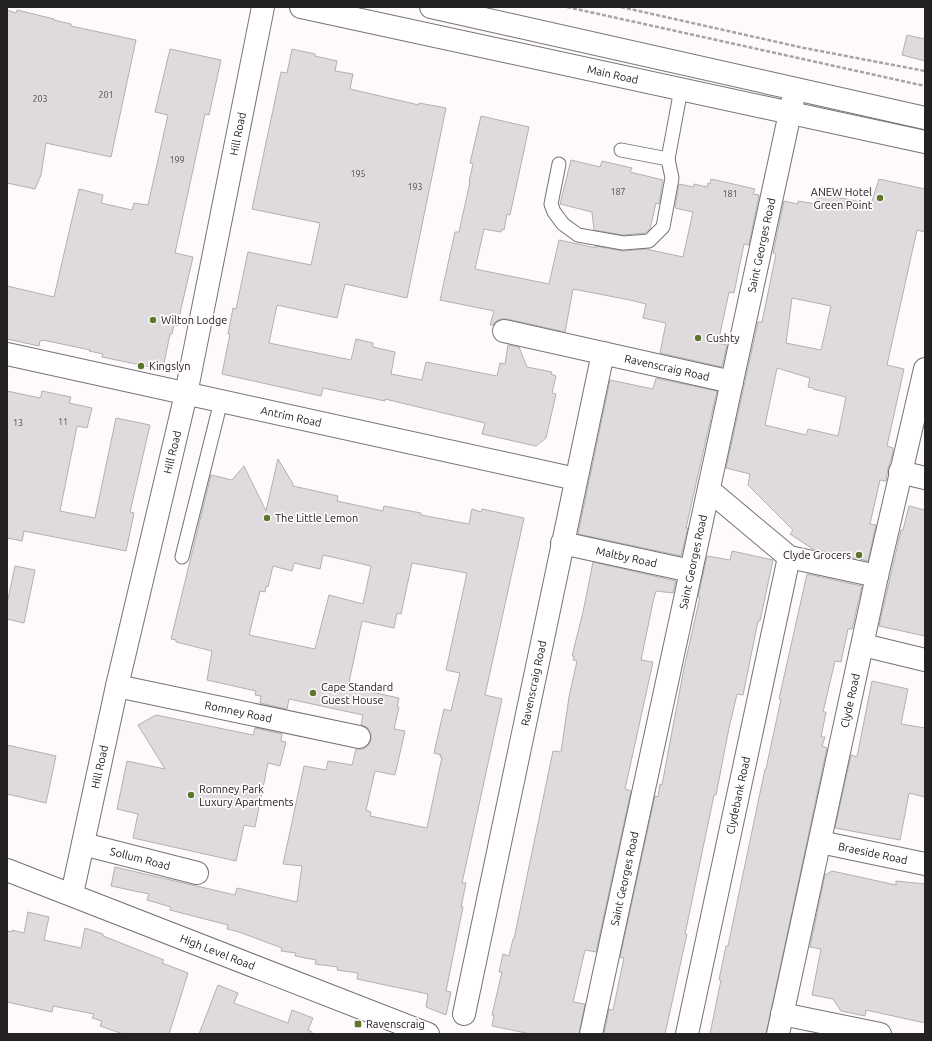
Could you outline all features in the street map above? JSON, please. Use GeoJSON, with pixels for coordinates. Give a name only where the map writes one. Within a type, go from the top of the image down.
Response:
{"type":"FeatureCollection","features":[{"type":"Feature","properties":{"kind":"street","name":"Hill Road"},"geometry":{"type":"LineString","coordinates":[[72,894],[117,686],[186,394],[263,7]]}},
{"type":"Feature","properties":{"kind":"street","name":"Main Road"},"geometry":{"type":"LineString","coordinates":[[301,7],[925,142]]}},
{"type":"Feature","properties":{"kind":"street"},"geometry":{"type":"LineString","coordinates":[[431,7],[925,118]]}},
{"type":"Feature","properties":{"kind":"street","name":"Saint Georges Road"},"geometry":{"type":"LineString","coordinates":[[591,1034],[794,89]]}},
{"type":"Feature","properties":{"kind":"street","name":"Ravenscraig Road"},"geometry":{"type":"LineString","coordinates":[[504,331],[732,382]]}},
{"type":"Feature","properties":{"kind":"street","name":"Ravenscraig Road"},"geometry":{"type":"LineString","coordinates":[[464,1014],[602,353]]}},
{"type":"Feature","properties":{"kind":"street","name":"Antrim Road"},"geometry":{"type":"LineString","coordinates":[[7,354],[576,480]]}},
{"type":"Feature","properties":{"kind":"street","name":"Clyde Road"},"geometry":{"type":"LineString","coordinates":[[780,1024],[900,472],[925,369]]}},
{"type":"Feature","properties":{"kind":"street"},"geometry":{"type":"LineString","coordinates":[[900,472],[925,478]]}},
{"type":"Feature","properties":{"kind":"street"},"geometry":{"type":"LineString","coordinates":[[709,490],[789,557],[877,576]]}},
{"type":"Feature","properties":{"kind":"street","name":"Maltby Road"},"geometry":{"type":"LineString","coordinates":[[562,543],[691,571]]}},
{"type":"Feature","properties":{"kind":"street","name":"Clydebank Road"},"geometry":{"type":"LineString","coordinates":[[687,1034],[789,557]]}},
{"type":"Feature","properties":{"kind":"street"},"geometry":{"type":"LineString","coordinates":[[863,645],[925,660]]}},
{"type":"Feature","properties":{"kind":"street","name":"Romney Road"},"geometry":{"type":"LineString","coordinates":[[117,686],[359,737]]}},
{"type":"Feature","properties":{"kind":"street","name":"Braeside Road"},"geometry":{"type":"LineString","coordinates":[[820,842],[925,864]]}},
{"type":"Feature","properties":{"kind":"street","name":"Sollum Road"},"geometry":{"type":"LineString","coordinates":[[83,844],[197,872]]}},
{"type":"Feature","properties":{"kind":"street","name":"High Level Road"},"geometry":{"type":"LineString","coordinates":[[7,870],[72,894],[428,1034]]}},
{"type":"Feature","properties":{"kind":"street"},"geometry":{"type":"LineString","coordinates":[[780,1024],[880,1034]]}},
{"type":"Feature","properties":{"kind":"lane"},"geometry":{"type":"LineString","coordinates":[[559,164],[551,204],[554,212],[562,224],[578,235],[623,243],[649,241],[663,227],[672,178],[668,159],[681,89]]}},
{"type":"Feature","properties":{"kind":"lane"},"geometry":{"type":"LineString","coordinates":[[621,150],[668,159]]}},
{"type":"Feature","properties":{"kind":"lane"},"geometry":{"type":"LineString","coordinates":[[182,557],[221,401]]}},
{"type":"Feature","properties":{"kind":"path"},"geometry":{"type":"LineString","coordinates":[[567,7],[925,86]]}},
{"type":"Feature","properties":{"kind":"path"},"geometry":{"type":"LineString","coordinates":[[621,7],[804,48],[925,71]]}},
{"type":"Feature","properties":{"kind":"building"},"geometry":{"type":"Polygon","coordinates":[[[7,10],[16,13],[17,10],[71,24],[71,26],[136,40],[111,157],[46,143],[41,175],[35,189],[7,183],[7,10]]]}},
{"type":"Feature","properties":{"kind":"building"},"geometry":{"type":"Polygon","coordinates":[[[907,35],[925,39],[925,61],[902,55],[907,35]]]}},
{"type":"Feature","properties":{"kind":"building"},"geometry":{"type":"Polygon","coordinates":[[[170,49],[221,60],[209,115],[205,114],[175,253],[193,257],[177,326],[174,325],[172,334],[170,334],[163,368],[155,368],[102,357],[103,354],[89,351],[90,350],[43,340],[40,341],[39,346],[7,339],[7,286],[54,297],[79,189],[103,195],[101,203],[132,210],[134,203],[148,205],[168,115],[155,112],[170,49]]]}},
{"type":"Feature","properties":{"kind":"building"},"geometry":{"type":"Polygon","coordinates":[[[292,49],[337,61],[335,71],[353,74],[350,89],[419,105],[419,103],[446,108],[407,298],[345,284],[337,318],[277,305],[269,343],[351,360],[356,339],[373,343],[373,347],[395,352],[391,374],[422,380],[426,362],[497,376],[500,363],[505,364],[508,345],[519,347],[527,367],[552,372],[551,374],[556,376],[552,393],[556,394],[546,438],[536,446],[482,434],[485,423],[385,399],[385,401],[323,388],[321,396],[222,374],[230,334],[228,334],[233,308],[236,309],[248,252],[311,265],[320,223],[252,209],[281,72],[287,73],[292,49]]]}},
{"type":"Feature","properties":{"kind":"building"},"geometry":{"type":"Polygon","coordinates":[[[481,116],[529,127],[510,215],[507,214],[504,230],[502,229],[501,232],[484,229],[475,269],[549,284],[559,240],[596,248],[595,246],[623,251],[646,249],[683,257],[693,212],[675,208],[679,184],[694,187],[694,184],[707,187],[708,183],[710,184],[711,179],[755,189],[753,194],[759,195],[749,245],[744,244],[734,293],[729,292],[718,343],[727,345],[722,367],[660,353],[666,323],[643,318],[646,304],[630,300],[573,289],[565,332],[507,319],[500,319],[493,325],[490,325],[494,311],[440,300],[455,232],[459,232],[473,164],[470,163],[481,116]]]}},
{"type":"Feature","properties":{"kind":"building"},"geometry":{"type":"Polygon","coordinates":[[[571,160],[600,167],[602,161],[632,168],[630,172],[663,180],[659,204],[656,203],[650,229],[645,233],[623,235],[594,230],[592,212],[560,204],[571,160]]]}},
{"type":"Feature","properties":{"kind":"building"},"geometry":{"type":"Polygon","coordinates":[[[879,179],[925,189],[925,232],[917,230],[887,365],[904,369],[887,446],[893,448],[893,453],[886,481],[880,480],[870,524],[876,525],[868,561],[813,549],[790,534],[793,530],[748,485],[750,474],[726,468],[758,322],[762,322],[776,254],[773,253],[784,201],[798,204],[798,201],[816,204],[820,187],[838,191],[836,197],[871,204],[879,179]],[[792,298],[786,343],[821,350],[831,306],[792,298]],[[777,368],[765,425],[806,435],[808,429],[838,436],[846,397],[808,387],[810,378],[777,368]]]}},
{"type":"Feature","properties":{"kind":"building"},"geometry":{"type":"Polygon","coordinates":[[[656,378],[717,391],[681,556],[578,534],[610,380],[653,389],[656,378]]]}},
{"type":"Feature","properties":{"kind":"building"},"geometry":{"type":"Polygon","coordinates":[[[7,391],[40,398],[42,391],[71,397],[69,403],[92,408],[87,428],[77,426],[60,511],[95,518],[116,418],[150,425],[130,512],[134,513],[126,551],[24,531],[22,541],[7,538],[7,391]]]}},
{"type":"Feature","properties":{"kind":"building"},"geometry":{"type":"Polygon","coordinates":[[[278,459],[293,486],[338,496],[337,501],[383,511],[384,506],[469,524],[472,509],[481,512],[482,509],[524,518],[485,695],[502,699],[462,883],[466,883],[461,907],[463,907],[446,991],[451,992],[446,1015],[426,1007],[428,994],[357,979],[358,973],[337,970],[338,967],[315,964],[316,960],[295,956],[296,953],[281,951],[282,948],[227,929],[228,925],[170,910],[171,907],[147,900],[149,894],[111,886],[115,867],[235,895],[237,888],[297,902],[302,866],[283,864],[304,766],[326,770],[328,761],[352,765],[356,749],[363,749],[368,746],[371,740],[371,733],[367,727],[361,725],[363,715],[289,699],[287,709],[260,703],[261,696],[255,695],[256,691],[207,680],[212,651],[176,642],[176,640],[171,639],[211,475],[232,480],[244,466],[266,511],[278,459]],[[323,555],[320,569],[294,563],[292,571],[273,566],[268,587],[266,586],[265,592],[260,591],[249,635],[315,649],[329,595],[363,604],[371,566],[323,555]],[[412,563],[401,614],[397,613],[394,628],[362,621],[348,687],[399,698],[397,707],[399,707],[394,729],[405,731],[395,775],[375,771],[366,810],[371,812],[370,816],[427,828],[442,757],[440,757],[441,755],[434,753],[444,709],[451,711],[460,673],[446,670],[467,573],[412,563]]]}},
{"type":"Feature","properties":{"kind":"building"},"geometry":{"type":"Polygon","coordinates":[[[909,506],[925,510],[925,636],[879,626],[901,530],[903,530],[909,506]]]}},
{"type":"Feature","properties":{"kind":"building"},"geometry":{"type":"Polygon","coordinates":[[[732,551],[773,560],[760,621],[758,621],[743,695],[737,694],[729,728],[665,1034],[604,1034],[609,1009],[613,1010],[624,958],[620,957],[655,796],[658,797],[660,784],[662,785],[707,556],[730,560],[732,551]]]}},
{"type":"Feature","properties":{"kind":"building"},"geometry":{"type":"Polygon","coordinates":[[[593,562],[676,581],[673,593],[656,591],[653,602],[641,660],[653,662],[625,789],[631,791],[596,952],[585,950],[573,1002],[585,1004],[579,1034],[531,1034],[492,1026],[494,1015],[492,1015],[502,972],[499,972],[503,954],[509,956],[514,939],[553,751],[561,752],[569,697],[577,661],[573,660],[574,656],[572,656],[593,562]]]}},
{"type":"Feature","properties":{"kind":"building"},"geometry":{"type":"Polygon","coordinates":[[[15,566],[35,570],[24,623],[7,619],[7,604],[15,566]]]}},
{"type":"Feature","properties":{"kind":"building"},"geometry":{"type":"Polygon","coordinates":[[[807,574],[862,586],[852,629],[848,629],[841,662],[835,661],[823,712],[826,712],[821,737],[825,737],[822,746],[827,748],[766,1034],[710,1034],[726,946],[728,946],[781,699],[779,699],[807,574]]]}},
{"type":"Feature","properties":{"kind":"building"},"geometry":{"type":"Polygon","coordinates":[[[872,681],[908,689],[901,724],[925,728],[925,797],[909,793],[900,840],[835,828],[851,755],[857,757],[872,681]]]}},
{"type":"Feature","properties":{"kind":"building"},"geometry":{"type":"Polygon","coordinates":[[[156,715],[253,735],[255,728],[282,734],[281,741],[286,742],[280,766],[268,763],[255,827],[244,825],[236,861],[133,838],[138,814],[117,809],[127,761],[165,769],[138,725],[156,715]]]}},
{"type":"Feature","properties":{"kind":"building"},"geometry":{"type":"Polygon","coordinates":[[[7,745],[56,756],[46,803],[7,794],[7,745]]]}},
{"type":"Feature","properties":{"kind":"building"},"geometry":{"type":"Polygon","coordinates":[[[832,871],[896,885],[896,881],[925,884],[925,1023],[866,1010],[865,1016],[841,1011],[833,999],[812,995],[821,949],[810,947],[825,875],[832,871]]]}},
{"type":"Feature","properties":{"kind":"building"},"geometry":{"type":"Polygon","coordinates":[[[28,912],[49,917],[44,940],[81,948],[85,928],[164,960],[162,963],[188,973],[169,1034],[123,1034],[100,1026],[102,1021],[92,1018],[94,1014],[53,1006],[52,1012],[7,1002],[7,931],[12,932],[12,930],[24,933],[28,912]]]}},
{"type":"Feature","properties":{"kind":"building"},"geometry":{"type":"Polygon","coordinates":[[[218,985],[238,993],[234,1003],[288,1023],[292,1010],[313,1018],[308,1030],[312,1032],[312,1034],[199,1034],[218,985]]]}},
{"type":"Feature","properties":{"kind":"place","name":"ANEW Hotel Green Point"},"geometry":{"type":"Point","coordinates":[880,198]}},
{"type":"Feature","properties":{"kind":"place","name":"Wilton Lodge"},"geometry":{"type":"Point","coordinates":[153,320]}},
{"type":"Feature","properties":{"kind":"place","name":"Cushty"},"geometry":{"type":"Point","coordinates":[698,338]}},
{"type":"Feature","properties":{"kind":"place","name":"Kingslyn"},"geometry":{"type":"Point","coordinates":[141,366]}},
{"type":"Feature","properties":{"kind":"place","name":"The Little Lemon"},"geometry":{"type":"Point","coordinates":[267,518]}},
{"type":"Feature","properties":{"kind":"place","name":"Clyde Grocers"},"geometry":{"type":"Point","coordinates":[859,555]}},
{"type":"Feature","properties":{"kind":"place","name":"Cape Standard Guest House"},"geometry":{"type":"Point","coordinates":[313,693]}},
{"type":"Feature","properties":{"kind":"place","name":"Romney Park Luxury Apartments"},"geometry":{"type":"Point","coordinates":[191,795]}},
{"type":"Feature","properties":{"kind":"place","name":"Ravenscraig"},"geometry":{"type":"Point","coordinates":[358,1024]}}]}
